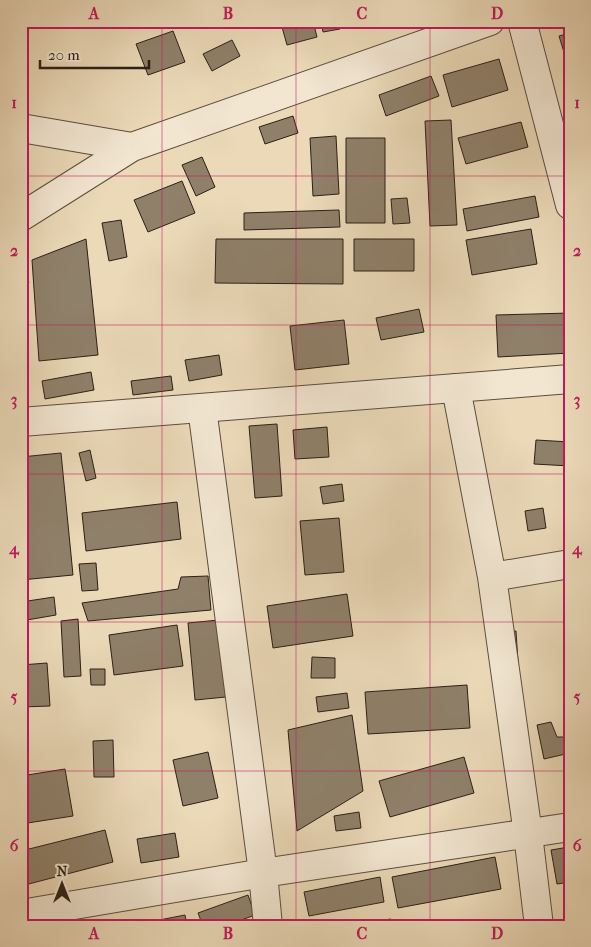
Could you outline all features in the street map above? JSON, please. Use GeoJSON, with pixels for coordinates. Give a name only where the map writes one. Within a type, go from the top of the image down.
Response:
{"type":"FeatureCollection","features":[{"type":"Feature","properties":{"kind":"street"},"geometry":{"type":"LineString","coordinates":[[21,217],[132,147],[490,21]]}},
{"type":"Feature","properties":{"kind":"street"},"geometry":{"type":"LineString","coordinates":[[522,21],[570,205]]}},
{"type":"Feature","properties":{"kind":"street"},"geometry":{"type":"LineString","coordinates":[[21,128],[132,147]]}},
{"type":"Feature","properties":{"kind":"street"},"geometry":{"type":"LineString","coordinates":[[21,422],[570,379]]}},
{"type":"Feature","properties":{"kind":"street"},"geometry":{"type":"LineString","coordinates":[[456,388],[492,577],[539,926]]}},
{"type":"Feature","properties":{"kind":"street"},"geometry":{"type":"LineString","coordinates":[[202,408],[263,873],[268,926]]}},
{"type":"Feature","properties":{"kind":"street"},"geometry":{"type":"LineString","coordinates":[[492,577],[570,564]]}},
{"type":"Feature","properties":{"kind":"street"},"geometry":{"type":"LineString","coordinates":[[21,914],[263,873],[570,827]]}},
{"type":"Feature","properties":{"kind":"building"},"geometry":{"type":"Polygon","coordinates":[[[302,21],[313,21],[317,37],[287,45],[282,27],[302,21]]]}},
{"type":"Feature","properties":{"kind":"building"},"geometry":{"type":"Polygon","coordinates":[[[321,21],[339,21],[340,29],[323,32],[321,21]]]}},
{"type":"Feature","properties":{"kind":"building"},"geometry":{"type":"Polygon","coordinates":[[[173,31],[185,62],[148,75],[136,44],[173,31]]]}},
{"type":"Feature","properties":{"kind":"building"},"geometry":{"type":"Polygon","coordinates":[[[570,33],[570,72],[559,36],[570,33]]]}},
{"type":"Feature","properties":{"kind":"building"},"geometry":{"type":"Polygon","coordinates":[[[232,40],[240,56],[212,71],[203,54],[232,40]]]}},
{"type":"Feature","properties":{"kind":"building"},"geometry":{"type":"Polygon","coordinates":[[[499,59],[508,90],[452,107],[443,75],[499,59]]]}},
{"type":"Feature","properties":{"kind":"building"},"geometry":{"type":"Polygon","coordinates":[[[431,76],[439,96],[386,116],[379,95],[431,76]]]}},
{"type":"Feature","properties":{"kind":"building"},"geometry":{"type":"Polygon","coordinates":[[[293,116],[298,133],[265,144],[259,127],[293,116]]]}},
{"type":"Feature","properties":{"kind":"building"},"geometry":{"type":"Polygon","coordinates":[[[451,120],[457,225],[430,226],[425,121],[451,120]]]}},
{"type":"Feature","properties":{"kind":"building"},"geometry":{"type":"Polygon","coordinates":[[[521,122],[528,147],[466,164],[458,138],[521,122]]]}},
{"type":"Feature","properties":{"kind":"building"},"geometry":{"type":"Polygon","coordinates":[[[336,136],[339,194],[313,196],[310,138],[336,136]]]}},
{"type":"Feature","properties":{"kind":"building"},"geometry":{"type":"Polygon","coordinates":[[[346,138],[385,138],[385,223],[346,223],[346,138]]]}},
{"type":"Feature","properties":{"kind":"building"},"geometry":{"type":"Polygon","coordinates":[[[202,157],[215,187],[196,196],[182,165],[202,157]]]}},
{"type":"Feature","properties":{"kind":"building"},"geometry":{"type":"Polygon","coordinates":[[[182,181],[195,213],[148,232],[134,200],[182,181]]]}},
{"type":"Feature","properties":{"kind":"building"},"geometry":{"type":"Polygon","coordinates":[[[535,196],[539,217],[467,231],[463,209],[535,196]]]}},
{"type":"Feature","properties":{"kind":"building"},"geometry":{"type":"Polygon","coordinates":[[[407,198],[410,223],[393,224],[391,199],[407,198]]]}},
{"type":"Feature","properties":{"kind":"building"},"geometry":{"type":"Polygon","coordinates":[[[339,210],[340,227],[244,230],[244,213],[339,210]]]}},
{"type":"Feature","properties":{"kind":"building"},"geometry":{"type":"Polygon","coordinates":[[[121,220],[127,257],[109,261],[102,223],[121,220]]]}},
{"type":"Feature","properties":{"kind":"building"},"geometry":{"type":"Polygon","coordinates":[[[531,229],[537,264],[472,275],[466,240],[531,229]]]}},
{"type":"Feature","properties":{"kind":"building"},"geometry":{"type":"Polygon","coordinates":[[[86,239],[98,355],[39,361],[32,260],[86,239]]]}},
{"type":"Feature","properties":{"kind":"building"},"geometry":{"type":"Polygon","coordinates":[[[216,239],[343,239],[343,284],[215,283],[216,239]]]}},
{"type":"Feature","properties":{"kind":"building"},"geometry":{"type":"Polygon","coordinates":[[[354,239],[414,239],[414,271],[354,271],[354,239]]]}},
{"type":"Feature","properties":{"kind":"building"},"geometry":{"type":"Polygon","coordinates":[[[21,267],[29,283],[21,288],[21,267]]]}},
{"type":"Feature","properties":{"kind":"building"},"geometry":{"type":"Polygon","coordinates":[[[419,309],[424,332],[381,340],[376,318],[419,309]]]}},
{"type":"Feature","properties":{"kind":"building"},"geometry":{"type":"Polygon","coordinates":[[[570,313],[570,353],[498,357],[496,315],[570,313]]]}},
{"type":"Feature","properties":{"kind":"building"},"geometry":{"type":"Polygon","coordinates":[[[344,320],[349,364],[295,370],[290,326],[344,320]]]}},
{"type":"Feature","properties":{"kind":"building"},"geometry":{"type":"Polygon","coordinates":[[[219,355],[222,375],[189,381],[185,360],[219,355]]]}},
{"type":"Feature","properties":{"kind":"building"},"geometry":{"type":"Polygon","coordinates":[[[24,360],[25,374],[21,375],[21,361],[24,360]]]}},
{"type":"Feature","properties":{"kind":"building"},"geometry":{"type":"Polygon","coordinates":[[[91,372],[94,390],[45,399],[42,381],[91,372]]]}},
{"type":"Feature","properties":{"kind":"building"},"geometry":{"type":"Polygon","coordinates":[[[171,376],[173,390],[133,395],[131,381],[171,376]]]}},
{"type":"Feature","properties":{"kind":"building"},"geometry":{"type":"Polygon","coordinates":[[[277,424],[282,496],[255,498],[249,426],[277,424]]]}},
{"type":"Feature","properties":{"kind":"building"},"geometry":{"type":"Polygon","coordinates":[[[327,427],[329,457],[295,459],[293,430],[327,427]]]}},
{"type":"Feature","properties":{"kind":"building"},"geometry":{"type":"Polygon","coordinates":[[[536,440],[570,442],[570,466],[534,464],[536,440]]]}},
{"type":"Feature","properties":{"kind":"building"},"geometry":{"type":"Polygon","coordinates":[[[90,450],[96,478],[86,481],[79,453],[90,450]]]}},
{"type":"Feature","properties":{"kind":"building"},"geometry":{"type":"Polygon","coordinates":[[[61,453],[73,575],[21,580],[21,457],[61,453]]]}},
{"type":"Feature","properties":{"kind":"building"},"geometry":{"type":"Polygon","coordinates":[[[342,484],[344,501],[323,504],[320,487],[342,484]]]}},
{"type":"Feature","properties":{"kind":"building"},"geometry":{"type":"Polygon","coordinates":[[[567,490],[570,490],[570,510],[567,490]]]}},
{"type":"Feature","properties":{"kind":"building"},"geometry":{"type":"Polygon","coordinates":[[[177,502],[181,539],[86,551],[82,513],[177,502]]]}},
{"type":"Feature","properties":{"kind":"building"},"geometry":{"type":"Polygon","coordinates":[[[543,508],[546,528],[528,531],[525,511],[543,508]]]}},
{"type":"Feature","properties":{"kind":"building"},"geometry":{"type":"Polygon","coordinates":[[[339,518],[344,572],[305,575],[300,521],[339,518]]]}},
{"type":"Feature","properties":{"kind":"building"},"geometry":{"type":"Polygon","coordinates":[[[96,563],[98,590],[82,591],[79,564],[96,563]]]}},
{"type":"Feature","properties":{"kind":"building"},"geometry":{"type":"Polygon","coordinates":[[[208,576],[211,610],[88,621],[82,603],[178,589],[181,577],[208,576]]]}},
{"type":"Feature","properties":{"kind":"building"},"geometry":{"type":"Polygon","coordinates":[[[347,594],[353,636],[273,648],[267,606],[347,594]]]}},
{"type":"Feature","properties":{"kind":"building"},"geometry":{"type":"Polygon","coordinates":[[[54,597],[56,615],[21,621],[21,602],[54,597]]]}},
{"type":"Feature","properties":{"kind":"building"},"geometry":{"type":"Polygon","coordinates":[[[78,619],[81,676],[64,677],[61,621],[78,619]]]}},
{"type":"Feature","properties":{"kind":"building"},"geometry":{"type":"Polygon","coordinates":[[[219,620],[226,697],[195,700],[188,623],[219,620]]]}},
{"type":"Feature","properties":{"kind":"building"},"geometry":{"type":"Polygon","coordinates":[[[177,625],[183,666],[114,675],[109,635],[177,625]]]}},
{"type":"Feature","properties":{"kind":"building"},"geometry":{"type":"Polygon","coordinates":[[[506,631],[516,631],[518,662],[508,663],[506,631]]]}},
{"type":"Feature","properties":{"kind":"building"},"geometry":{"type":"Polygon","coordinates":[[[312,657],[335,658],[335,678],[311,678],[312,657]]]}},
{"type":"Feature","properties":{"kind":"building"},"geometry":{"type":"Polygon","coordinates":[[[47,663],[50,706],[21,707],[21,665],[47,663]]]}},
{"type":"Feature","properties":{"kind":"building"},"geometry":{"type":"Polygon","coordinates":[[[90,669],[105,669],[105,685],[91,685],[90,669]]]}},
{"type":"Feature","properties":{"kind":"building"},"geometry":{"type":"Polygon","coordinates":[[[467,685],[470,728],[368,734],[365,692],[467,685]]]}},
{"type":"Feature","properties":{"kind":"building"},"geometry":{"type":"Polygon","coordinates":[[[347,693],[349,708],[318,712],[316,697],[347,693]]]}},
{"type":"Feature","properties":{"kind":"building"},"geometry":{"type":"Polygon","coordinates":[[[352,715],[363,791],[297,831],[288,730],[352,715]]]}},
{"type":"Feature","properties":{"kind":"building"},"geometry":{"type":"Polygon","coordinates":[[[551,722],[557,737],[570,737],[570,753],[544,759],[537,725],[551,722]]]}},
{"type":"Feature","properties":{"kind":"building"},"geometry":{"type":"Polygon","coordinates":[[[113,740],[114,777],[94,777],[93,741],[113,740]]]}},
{"type":"Feature","properties":{"kind":"building"},"geometry":{"type":"Polygon","coordinates":[[[208,752],[218,798],[183,806],[173,760],[208,752]]]}},
{"type":"Feature","properties":{"kind":"building"},"geometry":{"type":"Polygon","coordinates":[[[464,757],[474,793],[390,817],[379,781],[464,757]]]}},
{"type":"Feature","properties":{"kind":"building"},"geometry":{"type":"Polygon","coordinates":[[[65,769],[73,816],[21,824],[21,776],[65,769]]]}},
{"type":"Feature","properties":{"kind":"building"},"geometry":{"type":"Polygon","coordinates":[[[359,812],[361,828],[336,831],[334,816],[359,812]]]}},
{"type":"Feature","properties":{"kind":"building"},"geometry":{"type":"Polygon","coordinates":[[[105,830],[113,862],[21,886],[21,851],[105,830]]]}},
{"type":"Feature","properties":{"kind":"building"},"geometry":{"type":"Polygon","coordinates":[[[175,833],[179,857],[141,863],[137,839],[175,833]]]}},
{"type":"Feature","properties":{"kind":"building"},"geometry":{"type":"Polygon","coordinates":[[[569,847],[570,882],[557,884],[551,850],[569,847]]]}},
{"type":"Feature","properties":{"kind":"building"},"geometry":{"type":"Polygon","coordinates":[[[495,857],[501,889],[398,908],[392,877],[495,857]]]}},
{"type":"Feature","properties":{"kind":"building"},"geometry":{"type":"Polygon","coordinates":[[[380,877],[384,902],[309,916],[304,892],[380,877]]]}},
{"type":"Feature","properties":{"kind":"building"},"geometry":{"type":"Polygon","coordinates":[[[248,895],[255,915],[225,926],[203,926],[198,913],[248,895]]]}},
{"type":"Feature","properties":{"kind":"building"},"geometry":{"type":"Polygon","coordinates":[[[185,915],[187,926],[149,926],[149,922],[185,915]]]}},
{"type":"Feature","properties":{"kind":"building"},"geometry":{"type":"Polygon","coordinates":[[[391,919],[392,926],[369,926],[369,922],[391,919]]]}}]}
